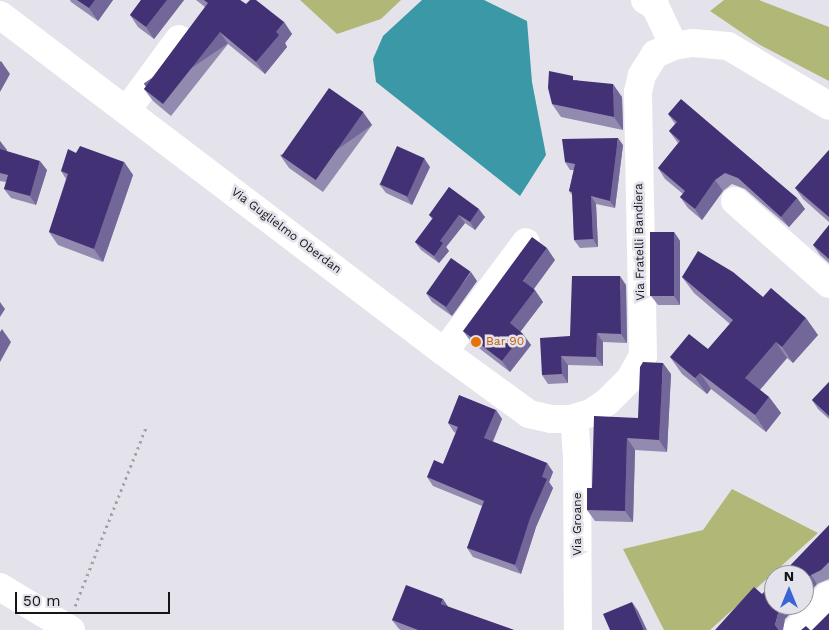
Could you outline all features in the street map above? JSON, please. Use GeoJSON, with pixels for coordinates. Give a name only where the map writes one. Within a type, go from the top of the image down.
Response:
{"type":"FeatureCollection","features":[{"type":"Feature","properties":{"kind":"street"},"geometry":{"type":"LineString","coordinates":[[645,0],[655,6],[674,46]]}},
{"type":"Feature","properties":{"kind":"street","name":"Via Guglielmo Oberdan"},"geometry":{"type":"LineString","coordinates":[[0,15],[444,352],[529,414],[551,419],[571,419]]}},
{"type":"Feature","properties":{"kind":"street"},"geometry":{"type":"LineString","coordinates":[[127,110],[180,39]]}},
{"type":"Feature","properties":{"kind":"street","name":"Via Fratelli Bandiera"},"geometry":{"type":"LineString","coordinates":[[571,419],[591,413],[607,402],[630,379],[643,356],[638,92],[642,75],[656,54],[674,46],[693,43],[728,46],[829,106]]}},
{"type":"Feature","properties":{"kind":"street"},"geometry":{"type":"LineString","coordinates":[[735,200],[829,284]]}},
{"type":"Feature","properties":{"kind":"street"},"geometry":{"type":"LineString","coordinates":[[444,352],[526,242]]}},
{"type":"Feature","properties":{"kind":"street","name":"Via Groane"},"geometry":{"type":"LineString","coordinates":[[571,419],[575,428],[577,459],[578,630]]}},
{"type":"Feature","properties":{"kind":"street"},"geometry":{"type":"LineString","coordinates":[[0,587],[69,629]]}},
{"type":"Feature","properties":{"kind":"street"},"geometry":{"type":"LineString","coordinates":[[797,630],[829,595]]}},
{"type":"Feature","properties":{"kind":"path"},"geometry":{"type":"LineString","coordinates":[[69,629],[147,425]]}},
{"type":"Feature","properties":{"kind":"green space"},"geometry":{"type":"Polygon","coordinates":[[[300,0],[401,0],[381,19],[337,34],[300,0]]]}},
{"type":"Feature","properties":{"kind":"green space"},"geometry":{"type":"Polygon","coordinates":[[[724,0],[759,0],[829,27],[829,81],[760,45],[710,11],[724,0]]]}},
{"type":"Feature","properties":{"kind":"green space"},"geometry":{"type":"Polygon","coordinates":[[[732,489],[818,533],[782,565],[764,565],[764,582],[710,630],[664,630],[623,549],[703,530],[732,489]]]}},
{"type":"Feature","properties":{"kind":"water"},"geometry":{"type":"Polygon","coordinates":[[[422,0],[484,0],[527,21],[532,82],[546,155],[520,196],[376,82],[373,59],[383,36],[422,0]]]}},
{"type":"Feature","properties":{"kind":"building"},"geometry":{"type":"Polygon","coordinates":[[[77,0],[95,0],[89,8],[77,0]]]}},
{"type":"Feature","properties":{"kind":"building"},"geometry":{"type":"Polygon","coordinates":[[[141,0],[167,0],[146,27],[130,15],[141,0]]]}},
{"type":"Feature","properties":{"kind":"building"},"geometry":{"type":"Polygon","coordinates":[[[204,0],[240,0],[246,4],[250,0],[256,0],[284,22],[276,32],[279,35],[256,62],[220,32],[163,104],[144,89],[208,3],[204,0]]]}},
{"type":"Feature","properties":{"kind":"building"},"geometry":{"type":"Polygon","coordinates":[[[549,71],[573,76],[573,80],[613,84],[614,117],[552,104],[548,88],[549,71]]]}},
{"type":"Feature","properties":{"kind":"building"},"geometry":{"type":"Polygon","coordinates":[[[329,88],[363,112],[316,180],[281,156],[329,88]]]}},
{"type":"Feature","properties":{"kind":"building"},"geometry":{"type":"Polygon","coordinates":[[[681,99],[797,198],[781,217],[738,178],[725,173],[715,180],[695,209],[680,197],[685,191],[658,168],[680,141],[669,131],[677,122],[668,114],[681,99]]]}},
{"type":"Feature","properties":{"kind":"building"},"geometry":{"type":"Polygon","coordinates":[[[618,138],[610,201],[591,196],[593,239],[574,240],[572,192],[569,191],[575,164],[565,162],[562,139],[618,138]]]}},
{"type":"Feature","properties":{"kind":"building"},"geometry":{"type":"Polygon","coordinates":[[[80,146],[124,162],[94,249],[49,232],[68,174],[61,171],[68,149],[76,153],[80,146]]]}},
{"type":"Feature","properties":{"kind":"building"},"geometry":{"type":"Polygon","coordinates":[[[397,146],[424,158],[407,197],[380,184],[397,146]]]}},
{"type":"Feature","properties":{"kind":"building"},"geometry":{"type":"Polygon","coordinates":[[[0,149],[40,161],[30,196],[4,189],[8,175],[0,173],[0,149]]]}},
{"type":"Feature","properties":{"kind":"building"},"geometry":{"type":"Polygon","coordinates":[[[829,150],[829,217],[795,188],[829,150]]]}},
{"type":"Feature","properties":{"kind":"building"},"geometry":{"type":"Polygon","coordinates":[[[449,187],[479,209],[470,222],[459,215],[440,241],[443,243],[434,256],[415,242],[433,218],[429,215],[449,187]]]}},
{"type":"Feature","properties":{"kind":"building"},"geometry":{"type":"Polygon","coordinates":[[[829,225],[829,259],[813,245],[829,225]]]}},
{"type":"Feature","properties":{"kind":"building"},"geometry":{"type":"Polygon","coordinates":[[[650,232],[674,232],[674,296],[650,296],[650,232]]]}},
{"type":"Feature","properties":{"kind":"building"},"geometry":{"type":"Polygon","coordinates":[[[532,237],[547,248],[523,281],[535,290],[510,323],[523,334],[502,361],[463,331],[532,237]]]}},
{"type":"Feature","properties":{"kind":"building"},"geometry":{"type":"Polygon","coordinates":[[[698,251],[733,272],[763,297],[771,288],[806,318],[782,347],[776,342],[745,378],[769,397],[755,415],[700,373],[695,378],[670,357],[689,334],[708,349],[733,320],[682,277],[698,251]]]}},
{"type":"Feature","properties":{"kind":"building"},"geometry":{"type":"Polygon","coordinates":[[[451,258],[471,272],[446,307],[426,293],[451,258]]]}},
{"type":"Feature","properties":{"kind":"building"},"geometry":{"type":"Polygon","coordinates":[[[572,276],[620,276],[621,334],[597,333],[596,357],[561,356],[562,374],[542,375],[540,338],[570,336],[572,276]]]}},
{"type":"Feature","properties":{"kind":"building"},"geometry":{"type":"Polygon","coordinates":[[[643,362],[663,363],[659,440],[627,438],[625,511],[587,510],[587,488],[592,488],[594,416],[638,418],[640,367],[643,362]]]}},
{"type":"Feature","properties":{"kind":"building"},"geometry":{"type":"Polygon","coordinates":[[[829,382],[829,416],[812,400],[829,382]]]}},
{"type":"Feature","properties":{"kind":"building"},"geometry":{"type":"Polygon","coordinates":[[[459,395],[496,410],[484,438],[547,463],[542,477],[547,479],[530,518],[515,565],[467,548],[484,501],[427,477],[434,460],[443,464],[458,427],[448,423],[459,395]]]}},
{"type":"Feature","properties":{"kind":"building"},"geometry":{"type":"Polygon","coordinates":[[[829,525],[829,562],[814,574],[814,565],[791,565],[829,525]]]}},
{"type":"Feature","properties":{"kind":"building"},"geometry":{"type":"Polygon","coordinates":[[[406,585],[443,599],[441,604],[514,630],[418,630],[392,620],[406,585]]]}},
{"type":"Feature","properties":{"kind":"building"},"geometry":{"type":"Polygon","coordinates":[[[754,587],[762,594],[764,592],[764,615],[778,615],[775,625],[779,630],[715,630],[754,587]]]}},
{"type":"Feature","properties":{"kind":"building"},"geometry":{"type":"Polygon","coordinates":[[[632,602],[644,630],[610,630],[603,614],[632,602]]]}},
{"type":"Feature","properties":{"kind":"building"},"geometry":{"type":"Polygon","coordinates":[[[829,613],[829,630],[812,630],[829,613]]]}},
{"type":"Feature","properties":{"kind":"building"},"geometry":{"type":"Polygon","coordinates":[[[806,626],[810,630],[801,630],[806,626]]]}},
{"type":"Feature","properties":{"kind":"place","name":"Bar 90"},"geometry":{"type":"Point","coordinates":[476,342]}}]}
